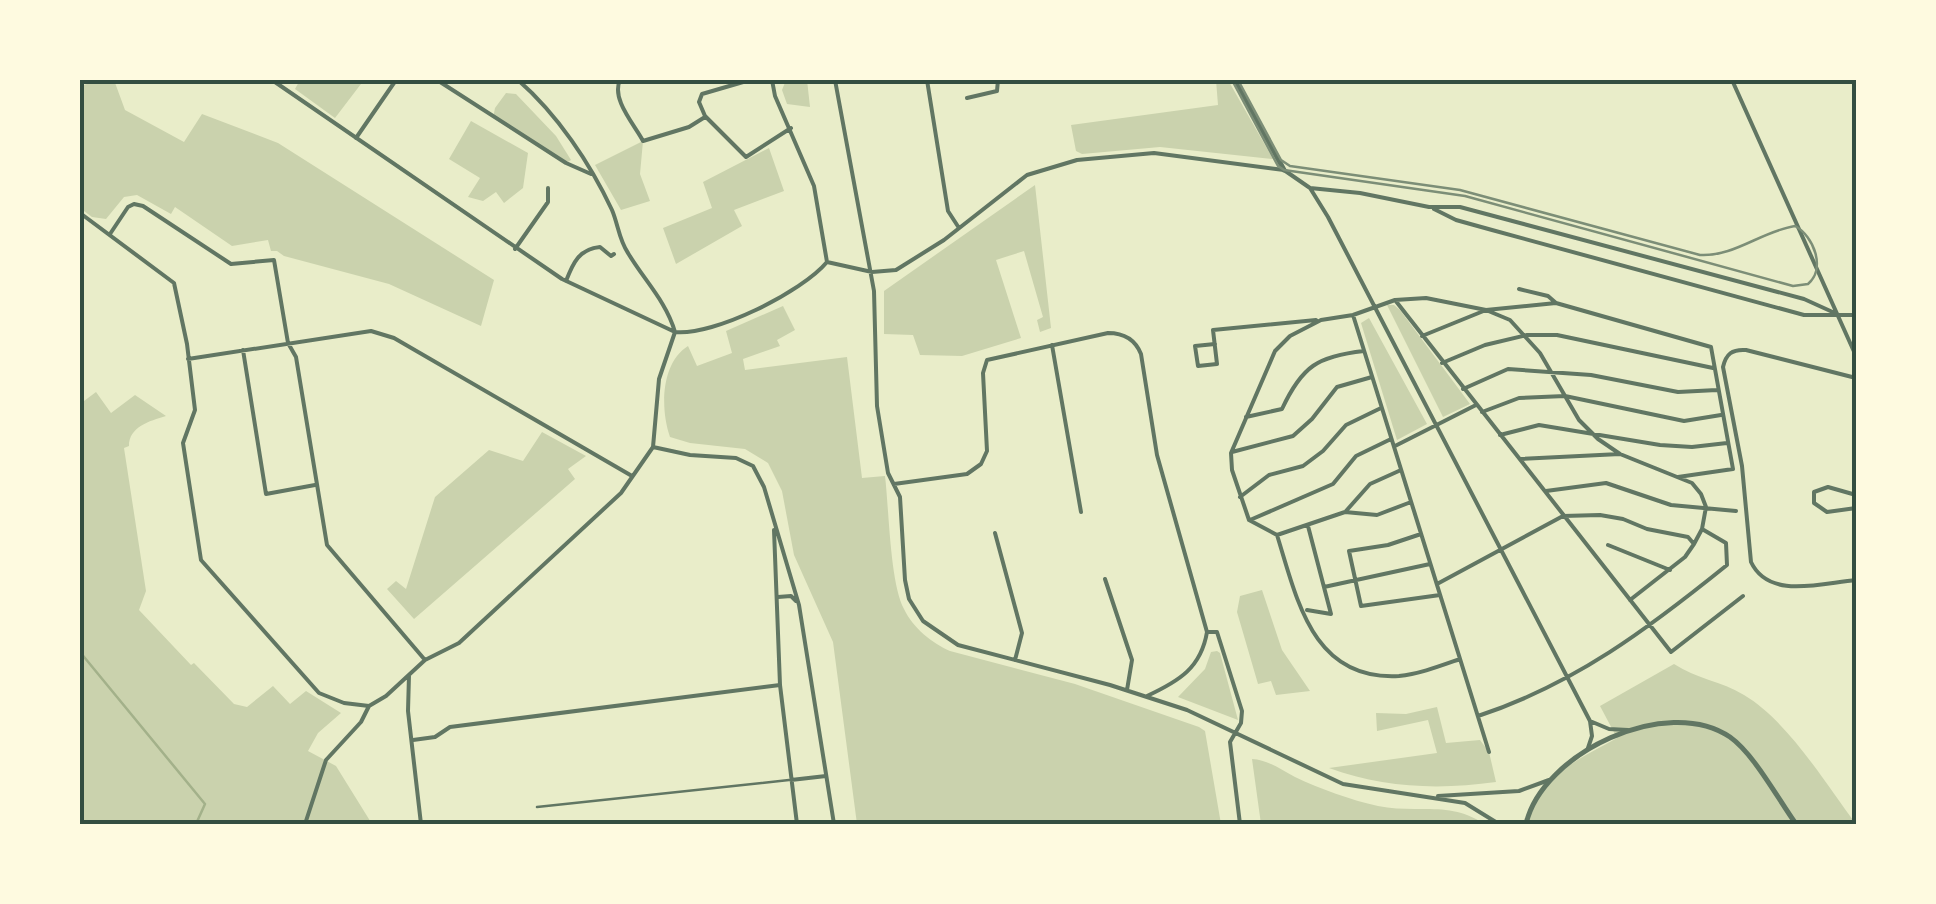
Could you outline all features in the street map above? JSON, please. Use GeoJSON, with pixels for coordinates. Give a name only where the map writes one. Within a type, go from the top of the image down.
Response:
{"type":"FeatureCollection","features":[{"type":"Feature","properties":{"kind":"street"},"geometry":{"type":"LineString","coordinates":[[272,80],[566,281],[675,332],[687,333],[724,324],[766,304],[819,272],[827,262],[814,186],[774,96],[772,80]]}},
{"type":"Feature","properties":{"kind":"street"},"geometry":{"type":"LineString","coordinates":[[356,138],[396,80]]}},
{"type":"Feature","properties":{"kind":"street"},"geometry":{"type":"LineString","coordinates":[[436,80],[566,163],[591,174]]}},
{"type":"Feature","properties":{"kind":"street"},"geometry":{"type":"LineString","coordinates":[[305,824],[326,760],[361,722],[369,706],[386,696],[424,660],[459,643],[474,630],[618,497],[653,447],[659,379],[675,332],[669,311],[626,252],[612,210],[555,118],[518,80]]}},
{"type":"Feature","properties":{"kind":"street"},"geometry":{"type":"LineString","coordinates":[[620,80],[618,96],[644,141],[688,127],[705,116]]}},
{"type":"Feature","properties":{"kind":"street"},"geometry":{"type":"LineString","coordinates":[[750,80],[702,94],[699,102],[705,116],[746,157],[791,128]]}},
{"type":"Feature","properties":{"kind":"street"},"geometry":{"type":"LineString","coordinates":[[835,80],[872,272],[877,406],[888,473],[900,502],[906,588],[916,612],[932,630],[958,645],[1147,696],[1236,732],[1343,784],[1387,793],[1429,796],[1520,792],[1548,780],[1586,753],[1631,730],[1662,722],[1683,722],[1714,729],[1732,739],[1796,824]]}},
{"type":"Feature","properties":{"kind":"street"},"geometry":{"type":"LineString","coordinates":[[927,80],[948,211],[958,228]]}},
{"type":"Feature","properties":{"kind":"street"},"geometry":{"type":"LineString","coordinates":[[967,98],[997,91],[998,80]]}},
{"type":"Feature","properties":{"kind":"street"},"geometry":{"type":"LineString","coordinates":[[1235,80],[1284,170],[1310,188],[1436,425],[1590,721],[1592,740],[1586,753]]}},
{"type":"Feature","properties":{"kind":"street"},"geometry":{"type":"LineString","coordinates":[[1732,80],[1856,356]]}},
{"type":"Feature","properties":{"kind":"street"},"geometry":{"type":"LineString","coordinates":[[827,262],[872,272],[902,268],[1027,175],[1077,160],[1154,153],[1284,170]]}},
{"type":"Feature","properties":{"kind":"street"},"geometry":{"type":"LineString","coordinates":[[515,249],[548,202],[548,188]]}},
{"type":"Feature","properties":{"kind":"street"},"geometry":{"type":"LineString","coordinates":[[1310,188],[1488,213],[1804,300],[1837,314]]}},
{"type":"Feature","properties":{"kind":"street"},"geometry":{"type":"LineString","coordinates":[[110,234],[134,204],[230,264],[274,260],[288,344],[296,357],[327,546],[424,660]]}},
{"type":"Feature","properties":{"kind":"street"},"geometry":{"type":"LineString","coordinates":[[1429,206],[1456,220],[1804,315],[1856,316]]}},
{"type":"Feature","properties":{"kind":"street"},"geometry":{"type":"LineString","coordinates":[[80,213],[174,283],[195,410],[183,443],[201,560],[319,693],[344,703],[369,706]]}},
{"type":"Feature","properties":{"kind":"street"},"geometry":{"type":"LineString","coordinates":[[566,281],[580,254],[589,248],[600,247],[611,256],[614,254]]}},
{"type":"Feature","properties":{"kind":"street"},"geometry":{"type":"LineString","coordinates":[[1519,288],[1548,296],[1556,303]]}},
{"type":"Feature","properties":{"kind":"street"},"geometry":{"type":"LineString","coordinates":[[1215,344],[1195,346],[1198,366],[1218,364],[1214,330],[1352,315],[1395,300],[1426,298],[1486,310],[1510,320],[1527,335],[1579,420],[1591,432],[1620,454],[1692,483],[1706,507],[1694,544],[1670,570],[1630,600]]}},
{"type":"Feature","properties":{"kind":"street"},"geometry":{"type":"LineString","coordinates":[[1395,300],[1671,652],[1743,596]]}},
{"type":"Feature","properties":{"kind":"street"},"geometry":{"type":"LineString","coordinates":[[1421,337],[1486,310],[1556,303],[1712,347],[1732,469],[1678,477]]}},
{"type":"Feature","properties":{"kind":"street"},"geometry":{"type":"LineString","coordinates":[[1352,315],[1488,752]]}},
{"type":"Feature","properties":{"kind":"street"},"geometry":{"type":"LineString","coordinates":[[1321,320],[1290,336],[1275,351],[1243,418],[1231,452],[1240,497],[1250,520],[1277,535],[1309,628],[1323,648],[1345,664],[1397,676],[1460,660]]}},
{"type":"Feature","properties":{"kind":"street"},"geometry":{"type":"LineString","coordinates":[[187,359],[371,330],[394,338],[632,476]]}},
{"type":"Feature","properties":{"kind":"street"},"geometry":{"type":"LineString","coordinates":[[894,484],[966,474],[977,468],[987,451],[984,363],[998,356],[1120,333],[1139,348],[1157,455],[1207,632],[1204,648],[1193,668],[1184,677],[1147,696]]}},
{"type":"Feature","properties":{"kind":"street"},"geometry":{"type":"LineString","coordinates":[[1442,363],[1485,345],[1527,335],[1557,335],[1714,368]]}},
{"type":"Feature","properties":{"kind":"street"},"geometry":{"type":"LineString","coordinates":[[1052,345],[1082,512]]}},
{"type":"Feature","properties":{"kind":"street"},"geometry":{"type":"LineString","coordinates":[[243,350],[266,494],[317,485]]}},
{"type":"Feature","properties":{"kind":"street"},"geometry":{"type":"LineString","coordinates":[[1856,378],[1746,350],[1731,352],[1723,367],[1742,466],[1752,562],[1758,575],[1770,584],[1789,586],[1856,580]]}},
{"type":"Feature","properties":{"kind":"street"},"geometry":{"type":"LineString","coordinates":[[1243,418],[1282,409],[1294,383],[1328,355],[1364,351]]}},
{"type":"Feature","properties":{"kind":"street"},"geometry":{"type":"LineString","coordinates":[[1463,389],[1508,369],[1551,370],[1678,392],[1717,390]]}},
{"type":"Feature","properties":{"kind":"street"},"geometry":{"type":"LineString","coordinates":[[1231,452],[1293,436],[1337,387],[1372,377]]}},
{"type":"Feature","properties":{"kind":"street"},"geometry":{"type":"LineString","coordinates":[[1482,412],[1519,398],[1565,396],[1684,421],[1722,415]]}},
{"type":"Feature","properties":{"kind":"street"},"geometry":{"type":"LineString","coordinates":[[1394,447],[1476,405]]}},
{"type":"Feature","properties":{"kind":"street"},"geometry":{"type":"LineString","coordinates":[[1240,497],[1269,476],[1302,466],[1324,450],[1346,425],[1381,408]]}},
{"type":"Feature","properties":{"kind":"street"},"geometry":{"type":"LineString","coordinates":[[1500,436],[1540,425],[1660,445],[1692,447],[1728,442]]}},
{"type":"Feature","properties":{"kind":"street"},"geometry":{"type":"LineString","coordinates":[[1250,520],[1333,484],[1356,456],[1391,439]]}},
{"type":"Feature","properties":{"kind":"street"},"geometry":{"type":"LineString","coordinates":[[653,447],[690,455],[736,458],[753,466],[764,487],[799,605],[834,824]]}},
{"type":"Feature","properties":{"kind":"street"},"geometry":{"type":"LineString","coordinates":[[1519,459],[1620,454]]}},
{"type":"Feature","properties":{"kind":"street"},"geometry":{"type":"LineString","coordinates":[[1345,512],[1370,484],[1401,470]]}},
{"type":"Feature","properties":{"kind":"street"},"geometry":{"type":"LineString","coordinates":[[1546,490],[1606,483],[1671,505],[1736,511]]}},
{"type":"Feature","properties":{"kind":"street"},"geometry":{"type":"LineString","coordinates":[[1856,495],[1828,486],[1814,492],[1814,503],[1827,512],[1856,508]]}},
{"type":"Feature","properties":{"kind":"street"},"geometry":{"type":"LineString","coordinates":[[1277,535],[1345,512],[1377,514],[1411,502]]}},
{"type":"Feature","properties":{"kind":"street"},"geometry":{"type":"LineString","coordinates":[[1436,584],[1563,516],[1600,514],[1624,518],[1688,537],[1694,544]]}},
{"type":"Feature","properties":{"kind":"street"},"geometry":{"type":"LineString","coordinates":[[774,524],[780,686],[797,824]]}},
{"type":"Feature","properties":{"kind":"street"},"geometry":{"type":"LineString","coordinates":[[1308,526],[1331,614],[1308,610]]}},
{"type":"Feature","properties":{"kind":"street"},"geometry":{"type":"LineString","coordinates":[[1478,716],[1512,705],[1615,651],[1728,564],[1726,543],[1702,529]]}},
{"type":"Feature","properties":{"kind":"street"},"geometry":{"type":"LineString","coordinates":[[995,533],[1022,633],[1015,660]]}},
{"type":"Feature","properties":{"kind":"street"},"geometry":{"type":"LineString","coordinates":[[1420,534],[1349,552],[1361,606],[1440,595]]}},
{"type":"Feature","properties":{"kind":"street"},"geometry":{"type":"LineString","coordinates":[[1608,545],[1670,570]]}},
{"type":"Feature","properties":{"kind":"street"},"geometry":{"type":"LineString","coordinates":[[1324,587],[1430,564]]}},
{"type":"Feature","properties":{"kind":"street"},"geometry":{"type":"LineString","coordinates":[[1104,579],[1132,660],[1127,690]]}},
{"type":"Feature","properties":{"kind":"street"},"geometry":{"type":"LineString","coordinates":[[777,597],[791,596],[799,605]]}},
{"type":"Feature","properties":{"kind":"street"},"geometry":{"type":"LineString","coordinates":[[1207,632],[1218,632],[1242,715],[1230,742],[1240,824]]}},
{"type":"Feature","properties":{"kind":"street"},"geometry":{"type":"LineString","coordinates":[[409,674],[408,711],[421,824]]}},
{"type":"Feature","properties":{"kind":"street"},"geometry":{"type":"LineString","coordinates":[[413,740],[435,736],[450,727],[780,686]]}},
{"type":"Feature","properties":{"kind":"street"},"geometry":{"type":"LineString","coordinates":[[1590,721],[1609,729],[1631,730]]}},
{"type":"Feature","properties":{"kind":"street"},"geometry":{"type":"LineString","coordinates":[[791,780],[827,776]]}},
{"type":"Feature","properties":{"kind":"street"},"geometry":{"type":"LineString","coordinates":[[1526,824],[1532,805],[1548,780]]}},
{"type":"Feature","properties":{"kind":"street"},"geometry":{"type":"LineString","coordinates":[[1429,796],[1466,804],[1499,824]]}},
{"type":"Feature","properties":{"kind":"lane"},"geometry":{"type":"LineString","coordinates":[[537,807],[791,780]]}},
{"type":"Feature","properties":{"kind":"green space"},"geometry":{"type":"Polygon","coordinates":[[[114,80],[125,110],[184,142],[202,114],[278,143],[494,280],[481,326],[389,284],[271,251],[268,240],[232,246],[175,207],[171,214],[137,195],[124,197],[106,219],[92,217],[80,208],[80,86],[114,80]]]}},
{"type":"Feature","properties":{"kind":"green space"},"geometry":{"type":"Polygon","coordinates":[[[300,80],[364,80],[335,118],[295,89],[300,80]]]}},
{"type":"Feature","properties":{"kind":"green space"},"geometry":{"type":"Polygon","coordinates":[[[786,80],[807,80],[810,107],[787,104],[782,90],[786,80]]]}},
{"type":"Feature","properties":{"kind":"green space"},"geometry":{"type":"Polygon","coordinates":[[[1216,80],[1228,80],[1273,159],[1160,147],[1082,154],[1076,151],[1071,125],[1218,105],[1216,80]]]}},
{"type":"Feature","properties":{"kind":"green space"},"geometry":{"type":"Polygon","coordinates":[[[506,93],[516,94],[556,136],[571,160],[566,163],[493,118],[506,93]]]}},
{"type":"Feature","properties":{"kind":"green space"},"geometry":{"type":"Polygon","coordinates":[[[471,121],[528,153],[523,188],[504,203],[496,192],[483,201],[468,197],[480,178],[449,159],[471,121]]]}},
{"type":"Feature","properties":{"kind":"green space"},"geometry":{"type":"Polygon","coordinates":[[[643,141],[640,174],[650,201],[621,210],[595,165],[643,141]]]}},
{"type":"Feature","properties":{"kind":"green space"},"geometry":{"type":"Polygon","coordinates":[[[769,148],[784,191],[734,210],[742,226],[676,264],[663,228],[712,208],[703,182],[769,148]]]}},
{"type":"Feature","properties":{"kind":"green space"},"geometry":{"type":"Polygon","coordinates":[[[1035,185],[1051,328],[1040,332],[1037,320],[1043,317],[1024,251],[996,260],[1021,338],[962,356],[920,355],[913,335],[884,334],[884,291],[1035,185]]]}},
{"type":"Feature","properties":{"kind":"green space"},"geometry":{"type":"Polygon","coordinates":[[[1387,305],[1400,310],[1470,404],[1443,417],[1387,305]]]}},
{"type":"Feature","properties":{"kind":"green space"},"geometry":{"type":"Polygon","coordinates":[[[783,306],[795,330],[777,340],[780,346],[743,359],[745,370],[847,357],[862,478],[885,476],[896,582],[912,622],[950,651],[1075,684],[1199,727],[1205,731],[1221,824],[857,824],[833,642],[794,555],[782,491],[768,463],[745,449],[670,437],[665,413],[665,387],[679,354],[688,346],[697,366],[732,353],[726,331],[783,306]]]}},
{"type":"Feature","properties":{"kind":"green space"},"geometry":{"type":"Polygon","coordinates":[[[1369,318],[1427,424],[1397,440],[1361,323],[1369,318]]]}},
{"type":"Feature","properties":{"kind":"green space"},"geometry":{"type":"Polygon","coordinates":[[[96,392],[111,413],[135,395],[166,416],[136,429],[129,446],[124,448],[146,591],[139,610],[234,704],[247,707],[273,686],[290,704],[306,691],[341,713],[318,733],[308,751],[336,766],[372,824],[80,824],[80,404],[96,392]]]}},
{"type":"Feature","properties":{"kind":"green space"},"geometry":{"type":"Polygon","coordinates":[[[542,432],[586,456],[568,469],[575,479],[414,619],[387,589],[396,581],[406,589],[435,497],[489,450],[523,461],[542,432]]]}},
{"type":"Feature","properties":{"kind":"green space"},"geometry":{"type":"Polygon","coordinates":[[[1262,590],[1282,650],[1310,691],[1276,695],[1271,681],[1258,684],[1237,612],[1240,596],[1262,590]]]}},
{"type":"Feature","properties":{"kind":"green space"},"geometry":{"type":"Polygon","coordinates":[[[1217,651],[1238,720],[1178,697],[1205,669],[1211,652],[1217,651]]]}},
{"type":"Feature","properties":{"kind":"green space"},"geometry":{"type":"Polygon","coordinates":[[[1674,664],[1735,690],[1776,720],[1856,824],[1525,824],[1551,781],[1573,763],[1617,738],[1600,706],[1674,664]]]}},
{"type":"Feature","properties":{"kind":"green space"},"geometry":{"type":"Polygon","coordinates":[[[1437,707],[1446,743],[1480,740],[1489,752],[1496,782],[1411,785],[1370,780],[1329,768],[1437,753],[1428,720],[1377,731],[1376,713],[1406,714],[1437,707]]]}},
{"type":"Feature","properties":{"kind":"green space"},"geometry":{"type":"Polygon","coordinates":[[[1252,759],[1357,801],[1392,808],[1459,812],[1484,824],[1261,824],[1252,759]]]}},
{"type":"Feature","properties":{"kind":"waterway"},"geometry":{"type":"LineString","coordinates":[[80,652],[205,804],[196,824]]}},
{"type":"Feature","properties":{"kind":"tram line"},"geometry":{"type":"LineString","coordinates":[[1232,80],[1278,166],[1284,170],[1465,196],[1793,286],[1808,284],[1816,270],[1812,245],[1795,226],[1725,252],[1700,255],[1460,190],[1290,166],[1281,160],[1238,80]]}}]}
